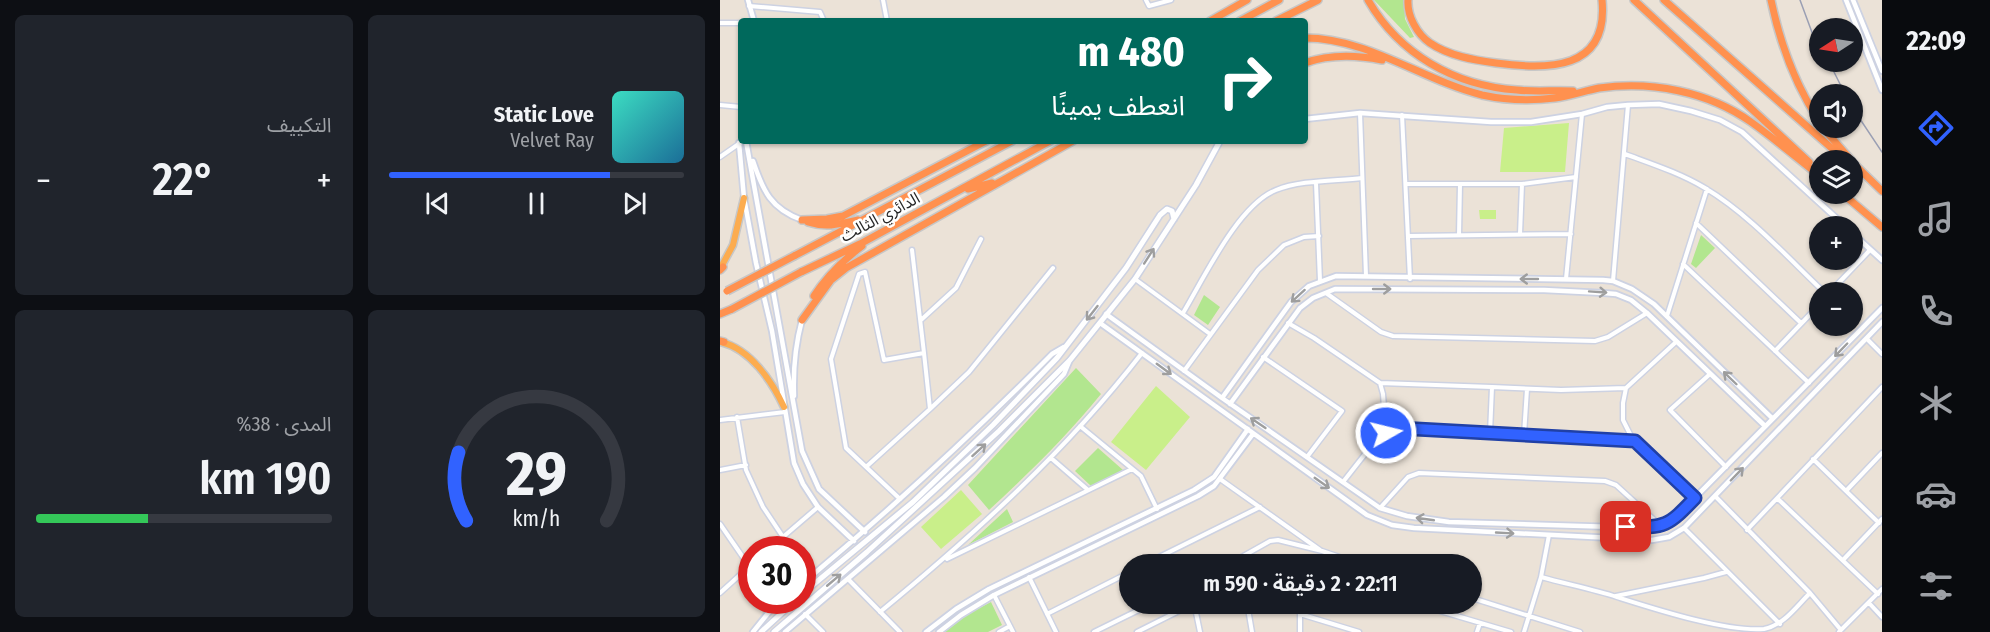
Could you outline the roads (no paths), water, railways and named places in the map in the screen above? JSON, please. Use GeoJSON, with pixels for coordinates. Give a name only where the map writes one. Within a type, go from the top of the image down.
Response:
{"type":"FeatureCollection","features":[{"type":"Feature","properties":{"kind":"highway"},"geometry":{"type":"LineString","coordinates":[[1215,18],[1247,0]]}},
{"type":"Feature","properties":{"kind":"highway"},"geometry":{"type":"LineString","coordinates":[[1246,18],[1279,0]]}},
{"type":"Feature","properties":{"kind":"highway"},"geometry":{"type":"LineString","coordinates":[[1282,18],[1318,0]]}},
{"type":"Feature","properties":{"kind":"highway"},"geometry":{"type":"LineString","coordinates":[[1368,0],[1376,14],[1401,42],[1434,66],[1451,75],[1482,85],[1517,90],[1580,91],[1623,86],[1674,90],[1699,96],[1728,108],[1752,123],[1809,166]]}},
{"type":"Feature","properties":{"kind":"highway"},"geometry":{"type":"LineString","coordinates":[[1408,0],[1412,20],[1418,32],[1439,48],[1473,60],[1524,67],[1544,67],[1563,64],[1591,48],[1600,34],[1604,16],[1602,0]]}},
{"type":"Feature","properties":{"kind":"highway"},"geometry":{"type":"LineString","coordinates":[[1634,0],[1809,164]]}},
{"type":"Feature","properties":{"kind":"highway"},"geometry":{"type":"LineString","coordinates":[[1664,0],[1834,150]]}},
{"type":"Feature","properties":{"kind":"highway"},"geometry":{"type":"LineString","coordinates":[[1771,0],[1788,60],[1809,103]]}},
{"type":"Feature","properties":{"kind":"highway"},"geometry":{"type":"LineString","coordinates":[[1308,38],[1320,38],[1351,45],[1460,88],[1505,99],[1556,98],[1580,91]]}},
{"type":"Feature","properties":{"kind":"highway"},"geometry":{"type":"LineString","coordinates":[[1308,62],[1330,56],[1351,56],[1402,64]]}},
{"type":"Feature","properties":{"kind":"highway"},"geometry":{"type":"LineString","coordinates":[[1832,138],[1842,150]]}},
{"type":"Feature","properties":{"kind":"highway"},"geometry":{"type":"LineString","coordinates":[[802,220],[843,216],[980,144]]}},
{"type":"Feature","properties":{"kind":"highway","name":"الدائري الثالث"},"geometry":{"type":"LineString","coordinates":[[724,293],[1006,144]]}},
{"type":"Feature","properties":{"kind":"highway","name":"الدائري الثالث"},"geometry":{"type":"LineString","coordinates":[[720,314],[874,236],[1044,144]]}},
{"type":"Feature","properties":{"kind":"highway"},"geometry":{"type":"LineString","coordinates":[[802,320],[831,280],[846,268],[1069,144]]}},
{"type":"Feature","properties":{"kind":"highway"},"geometry":{"type":"LineString","coordinates":[[1863,172],[1882,192]]}},
{"type":"Feature","properties":{"kind":"highway"},"geometry":{"type":"LineString","coordinates":[[1863,177],[1882,192]]}},
{"type":"Feature","properties":{"kind":"highway"},"geometry":{"type":"LineString","coordinates":[[956,192],[1003,181]]}},
{"type":"Feature","properties":{"kind":"highway"},"geometry":{"type":"LineString","coordinates":[[721,268],[733,245],[744,198]]}},
{"type":"Feature","properties":{"kind":"highway"},"geometry":{"type":"LineString","coordinates":[[1855,204],[1882,227]]}},
{"type":"Feature","properties":{"kind":"highway"},"geometry":{"type":"LineString","coordinates":[[802,220],[817,225],[834,226],[871,217]]}},
{"type":"Feature","properties":{"kind":"highway"},"geometry":{"type":"LineString","coordinates":[[802,320],[811,300],[825,279],[840,263],[874,236]]}},
{"type":"Feature","properties":{"kind":"highway"},"geometry":{"type":"LineString","coordinates":[[721,342],[740,352],[759,368],[776,389],[784,409]]}},
{"type":"Feature","properties":{"kind":"main road"},"geometry":{"type":"LineString","coordinates":[[774,632],[867,552],[999,431],[1070,360],[1134,279],[1196,185],[1218,144]]}},
{"type":"Feature","properties":{"kind":"main road"},"geometry":{"type":"LineString","coordinates":[[816,582],[914,502],[993,425],[1066,346],[1126,268],[1160,215],[1167,209],[1172,211],[1174,219]]}},
{"type":"Feature","properties":{"kind":"main road"},"geometry":{"type":"LineString","coordinates":[[761,632],[781,614]]}},
{"type":"Feature","properties":{"kind":"street"},"geometry":{"type":"LineString","coordinates":[[883,0],[886,18]]}},
{"type":"Feature","properties":{"kind":"street"},"geometry":{"type":"LineString","coordinates":[[1146,0],[1149,6],[1171,0]]}},
{"type":"Feature","properties":{"kind":"street"},"geometry":{"type":"LineString","coordinates":[[1846,0],[1882,90]]}},
{"type":"Feature","properties":{"kind":"street"},"geometry":{"type":"LineString","coordinates":[[1853,0],[1882,71]]}},
{"type":"Feature","properties":{"kind":"street"},"geometry":{"type":"LineString","coordinates":[[753,18],[748,3],[820,12],[823,18]]}},
{"type":"Feature","properties":{"kind":"street"},"geometry":{"type":"LineString","coordinates":[[720,22],[738,23]]}},
{"type":"Feature","properties":{"kind":"street"},"geometry":{"type":"LineString","coordinates":[[1308,119],[1360,113],[1531,123],[1607,107],[1659,104],[1720,120],[1742,132],[1834,216]]}},
{"type":"Feature","properties":{"kind":"street"},"geometry":{"type":"LineString","coordinates":[[720,105],[738,107]]}},
{"type":"Feature","properties":{"kind":"street"},"geometry":{"type":"LineString","coordinates":[[1612,281],[1628,105]]}},
{"type":"Feature","properties":{"kind":"street"},"geometry":{"type":"LineString","coordinates":[[1360,113],[1366,276]]}},
{"type":"Feature","properties":{"kind":"street"},"geometry":{"type":"LineString","coordinates":[[1566,279],[1582,114]]}},
{"type":"Feature","properties":{"kind":"street"},"geometry":{"type":"LineString","coordinates":[[1402,115],[1410,279]]}},
{"type":"Feature","properties":{"kind":"street"},"geometry":{"type":"LineString","coordinates":[[720,157],[742,144]]}},
{"type":"Feature","properties":{"kind":"street"},"geometry":{"type":"LineString","coordinates":[[744,144],[762,188],[769,199],[790,216],[802,220]]}},
{"type":"Feature","properties":{"kind":"street"},"geometry":{"type":"LineString","coordinates":[[744,144],[744,198],[795,463],[803,484],[818,507],[854,541]]}},
{"type":"Feature","properties":{"kind":"street"},"geometry":{"type":"LineString","coordinates":[[744,144],[802,451],[819,489],[865,532]]}},
{"type":"Feature","properties":{"kind":"street"},"geometry":{"type":"LineString","coordinates":[[1624,153],[1674,171],[1707,189],[1749,221],[1813,282]]}},
{"type":"Feature","properties":{"kind":"street"},"geometry":{"type":"LineString","coordinates":[[1406,184],[1522,184],[1576,177]]}},
{"type":"Feature","properties":{"kind":"street"},"geometry":{"type":"LineString","coordinates":[[1184,313],[1234,228],[1248,212],[1274,191],[1289,186],[1362,178]]}},
{"type":"Feature","properties":{"kind":"street"},"geometry":{"type":"LineString","coordinates":[[1316,183],[1320,281]]}},
{"type":"Feature","properties":{"kind":"street"},"geometry":{"type":"LineString","coordinates":[[1459,235],[1460,184]]}},
{"type":"Feature","properties":{"kind":"street"},"geometry":{"type":"LineString","coordinates":[[1520,234],[1522,184]]}},
{"type":"Feature","properties":{"kind":"street"},"geometry":{"type":"LineString","coordinates":[[1667,316],[1707,189]]}},
{"type":"Feature","properties":{"kind":"street"},"geometry":{"type":"LineString","coordinates":[[1696,223],[1801,323]]}},
{"type":"Feature","properties":{"kind":"street"},"geometry":{"type":"LineString","coordinates":[[1408,236],[1571,234]]}},
{"type":"Feature","properties":{"kind":"street"},"geometry":{"type":"LineString","coordinates":[[1184,371],[1258,270],[1284,245],[1304,237],[1319,236]]}},
{"type":"Feature","properties":{"kind":"street"},"geometry":{"type":"LineString","coordinates":[[921,321],[956,288],[981,239]]}},
{"type":"Feature","properties":{"kind":"street"},"geometry":{"type":"LineString","coordinates":[[1863,243],[1882,261]]}},
{"type":"Feature","properties":{"kind":"street"},"geometry":{"type":"LineString","coordinates":[[912,250],[930,409]]}},
{"type":"Feature","properties":{"kind":"street"},"geometry":{"type":"LineString","coordinates":[[1840,282],[1870,250]]}},
{"type":"Feature","properties":{"kind":"street"},"geometry":{"type":"LineString","coordinates":[[1683,264],[1809,383]]}},
{"type":"Feature","properties":{"kind":"street"},"geometry":{"type":"LineString","coordinates":[[866,467],[969,372],[1053,268]]}},
{"type":"Feature","properties":{"kind":"street"},"geometry":{"type":"LineString","coordinates":[[900,500],[846,448],[831,359],[859,274],[865,272],[884,360],[924,353]]}},
{"type":"Feature","properties":{"kind":"street"},"geometry":{"type":"LineString","coordinates":[[1222,398],[1291,302],[1309,286],[1320,281],[1336,276],[1410,279],[1566,279],[1612,281],[1632,289],[1654,304],[1772,418]]}},
{"type":"Feature","properties":{"kind":"street"},"geometry":{"type":"LineString","coordinates":[[1134,279],[1210,334]]}},
{"type":"Feature","properties":{"kind":"street"},"geometry":{"type":"LineString","coordinates":[[1230,404],[1300,308],[1312,298],[1335,289],[1544,290],[1616,294],[1631,300],[1765,426]]}},
{"type":"Feature","properties":{"kind":"street"},"geometry":{"type":"LineString","coordinates":[[1326,293],[1381,332],[1393,336],[1595,341],[1608,337],[1647,313]]}},
{"type":"Feature","properties":{"kind":"street"},"geometry":{"type":"LineString","coordinates":[[1106,314],[1380,508],[1407,516],[1449,522],[1648,528],[1662,526],[1673,520],[1882,308]]}},
{"type":"Feature","properties":{"kind":"street"},"geometry":{"type":"LineString","coordinates":[[1775,351],[1809,315]]}},
{"type":"Feature","properties":{"kind":"street"},"geometry":{"type":"LineString","coordinates":[[795,411],[793,370],[802,320]]}},
{"type":"Feature","properties":{"kind":"street"},"geometry":{"type":"LineString","coordinates":[[1100,323],[1366,514],[1392,525],[1652,540],[1669,537],[1684,528],[1882,322]]}},
{"type":"Feature","properties":{"kind":"street"},"geometry":{"type":"LineString","coordinates":[[1288,323],[1380,383],[1527,388],[1626,388]]}},
{"type":"Feature","properties":{"kind":"street"},"geometry":{"type":"LineString","coordinates":[[1867,339],[1882,354]]}},
{"type":"Feature","properties":{"kind":"street"},"geometry":{"type":"LineString","coordinates":[[1676,342],[1626,388],[1623,420],[1635,441],[1695,498]]}},
{"type":"Feature","properties":{"kind":"street"},"geometry":{"type":"LineString","coordinates":[[816,572],[865,532],[985,423],[1052,354],[1066,346]]}},
{"type":"Feature","properties":{"kind":"street"},"geometry":{"type":"LineString","coordinates":[[880,612],[941,561],[1051,458],[1108,397],[1142,353]]}},
{"type":"Feature","properties":{"kind":"street"},"geometry":{"type":"LineString","coordinates":[[1263,357],[1342,411],[1307,457]]}},
{"type":"Feature","properties":{"kind":"street"},"geometry":{"type":"LineString","coordinates":[[785,632],[975,468],[1064,374],[1070,360]]}},
{"type":"Feature","properties":{"kind":"street"},"geometry":{"type":"LineString","coordinates":[[1710,374],[1670,410],[1726,466]]}},
{"type":"Feature","properties":{"kind":"street"},"geometry":{"type":"LineString","coordinates":[[1380,383],[1386,433]]}},
{"type":"Feature","properties":{"kind":"street"},"geometry":{"type":"LineString","coordinates":[[1490,433],[1492,387]]}},
{"type":"Feature","properties":{"kind":"street"},"geometry":{"type":"LineString","coordinates":[[1747,530],[1882,387]]}},
{"type":"Feature","properties":{"kind":"street"},"geometry":{"type":"LineString","coordinates":[[1524,435],[1527,388]]}},
{"type":"Feature","properties":{"kind":"street"},"geometry":{"type":"LineString","coordinates":[[720,420],[784,409]]}},
{"type":"Feature","properties":{"kind":"street"},"geometry":{"type":"LineString","coordinates":[[737,417],[746,465],[763,507],[782,536]]}},
{"type":"Feature","properties":{"kind":"street"},"geometry":{"type":"LineString","coordinates":[[1080,426],[1141,476],[1157,509]]}},
{"type":"Feature","properties":{"kind":"street"},"geometry":{"type":"LineString","coordinates":[[1343,482],[1380,435],[1398,428],[1635,441]]}},
{"type":"Feature","properties":{"kind":"street"},"geometry":{"type":"LineString","coordinates":[[926,632],[956,609],[989,589],[1194,490],[1214,477],[1248,429]]}},
{"type":"Feature","properties":{"kind":"street"},"geometry":{"type":"LineString","coordinates":[[939,632],[960,615],[994,595],[1198,496],[1214,486],[1253,434]]}},
{"type":"Feature","properties":{"kind":"street"},"geometry":{"type":"LineString","coordinates":[[1846,490],[1882,453]]}},
{"type":"Feature","properties":{"kind":"street"},"geometry":{"type":"LineString","coordinates":[[1051,458],[1088,490]]}},
{"type":"Feature","properties":{"kind":"street"},"geometry":{"type":"LineString","coordinates":[[1814,459],[1880,521],[1844,559]]}},
{"type":"Feature","properties":{"kind":"street"},"geometry":{"type":"LineString","coordinates":[[720,470],[746,465]]}},
{"type":"Feature","properties":{"kind":"street"},"geometry":{"type":"LineString","coordinates":[[941,561],[1132,469]]}},
{"type":"Feature","properties":{"kind":"street"},"geometry":{"type":"LineString","coordinates":[[1380,508],[1408,477],[1419,473],[1605,482],[1616,485],[1662,526]]}},
{"type":"Feature","properties":{"kind":"street"},"geometry":{"type":"LineString","coordinates":[[1220,479],[1322,551]]}},
{"type":"Feature","properties":{"kind":"street"},"geometry":{"type":"LineString","coordinates":[[1716,497],[1810,593],[1840,631],[1882,590]]}},
{"type":"Feature","properties":{"kind":"street"},"geometry":{"type":"LineString","coordinates":[[1778,499],[1844,559],[1878,594]]}},
{"type":"Feature","properties":{"kind":"street"},"geometry":{"type":"LineString","coordinates":[[784,536],[818,507]]}},
{"type":"Feature","properties":{"kind":"street"},"geometry":{"type":"LineString","coordinates":[[1165,554],[1260,507]]}},
{"type":"Feature","properties":{"kind":"street"},"geometry":{"type":"LineString","coordinates":[[720,524],[738,549]]}},
{"type":"Feature","properties":{"kind":"street"},"geometry":{"type":"LineString","coordinates":[[1684,528],[1780,624]]}},
{"type":"Feature","properties":{"kind":"street"},"geometry":{"type":"LineString","coordinates":[[1524,632],[1541,577],[1549,535]]}},
{"type":"Feature","properties":{"kind":"street"},"geometry":{"type":"LineString","coordinates":[[1246,554],[1270,541],[1278,540],[1331,554]]}},
{"type":"Feature","properties":{"kind":"street"},"geometry":{"type":"LineString","coordinates":[[1615,596],[1726,572]]}},
{"type":"Feature","properties":{"kind":"street"},"geometry":{"type":"LineString","coordinates":[[720,593],[738,576]]}},
{"type":"Feature","properties":{"kind":"street"},"geometry":{"type":"LineString","coordinates":[[1029,577],[1056,632]]}},
{"type":"Feature","properties":{"kind":"street"},"geometry":{"type":"LineString","coordinates":[[1541,577],[1615,596],[1662,613],[1744,632],[1780,624],[1810,593]]}},
{"type":"Feature","properties":{"kind":"street"},"geometry":{"type":"LineString","coordinates":[[847,578],[900,632]]}},
{"type":"Feature","properties":{"kind":"street"},"geometry":{"type":"LineString","coordinates":[[1047,614],[1119,578]]}},
{"type":"Feature","properties":{"kind":"street"},"geometry":{"type":"LineString","coordinates":[[994,595],[1013,632]]}},
{"type":"Feature","properties":{"kind":"street"},"geometry":{"type":"LineString","coordinates":[[1482,601],[1580,632]]}},
{"type":"Feature","properties":{"kind":"street"},"geometry":{"type":"LineString","coordinates":[[1869,603],[1882,616]]}},
{"type":"Feature","properties":{"kind":"street"},"geometry":{"type":"LineString","coordinates":[[753,632],[767,614]]}},
{"type":"Feature","properties":{"kind":"street"},"geometry":{"type":"LineString","coordinates":[[1094,632],[1131,614]]}},
{"type":"Feature","properties":{"kind":"street"},"geometry":{"type":"LineString","coordinates":[[1137,632],[1173,614]]}},
{"type":"Feature","properties":{"kind":"street"},"geometry":{"type":"LineString","coordinates":[[1197,614],[1200,632]]}},
{"type":"Feature","properties":{"kind":"street"},"geometry":{"type":"LineString","coordinates":[[1249,614],[1252,632]]}},
{"type":"Feature","properties":{"kind":"street"},"geometry":{"type":"LineString","coordinates":[[1300,632],[1300,614],[1359,632]]}},
{"type":"Feature","properties":{"kind":"street"},"geometry":{"type":"LineString","coordinates":[[1450,614],[1511,632]]}},
{"type":"Feature","properties":{"kind":"street"},"geometry":{"type":"LineString","coordinates":[[805,615],[823,632]]}},
{"type":"Feature","properties":{"kind":"street"},"geometry":{"type":"LineString","coordinates":[[1477,632],[1480,623]]}},
{"type":"Feature","properties":{"kind":"street"},"geometry":{"type":"LineString","coordinates":[[1153,624],[1156,632]]}},
{"type":"Feature","properties":{"kind":"street"},"geometry":{"type":"LineString","coordinates":[[999,632],[1010,626]]}},
{"type":"Feature","properties":{"kind":"railway"},"geometry":{"type":"LineString","coordinates":[[1800,0],[1809,24]]}},
{"type":"Feature","properties":{"kind":"railway"},"geometry":{"type":"LineString","coordinates":[[1834,72],[1840,84]]}},
{"type":"Feature","properties":{"kind":"railway"},"geometry":{"type":"LineString","coordinates":[[1863,124],[1882,152]]}}]}
